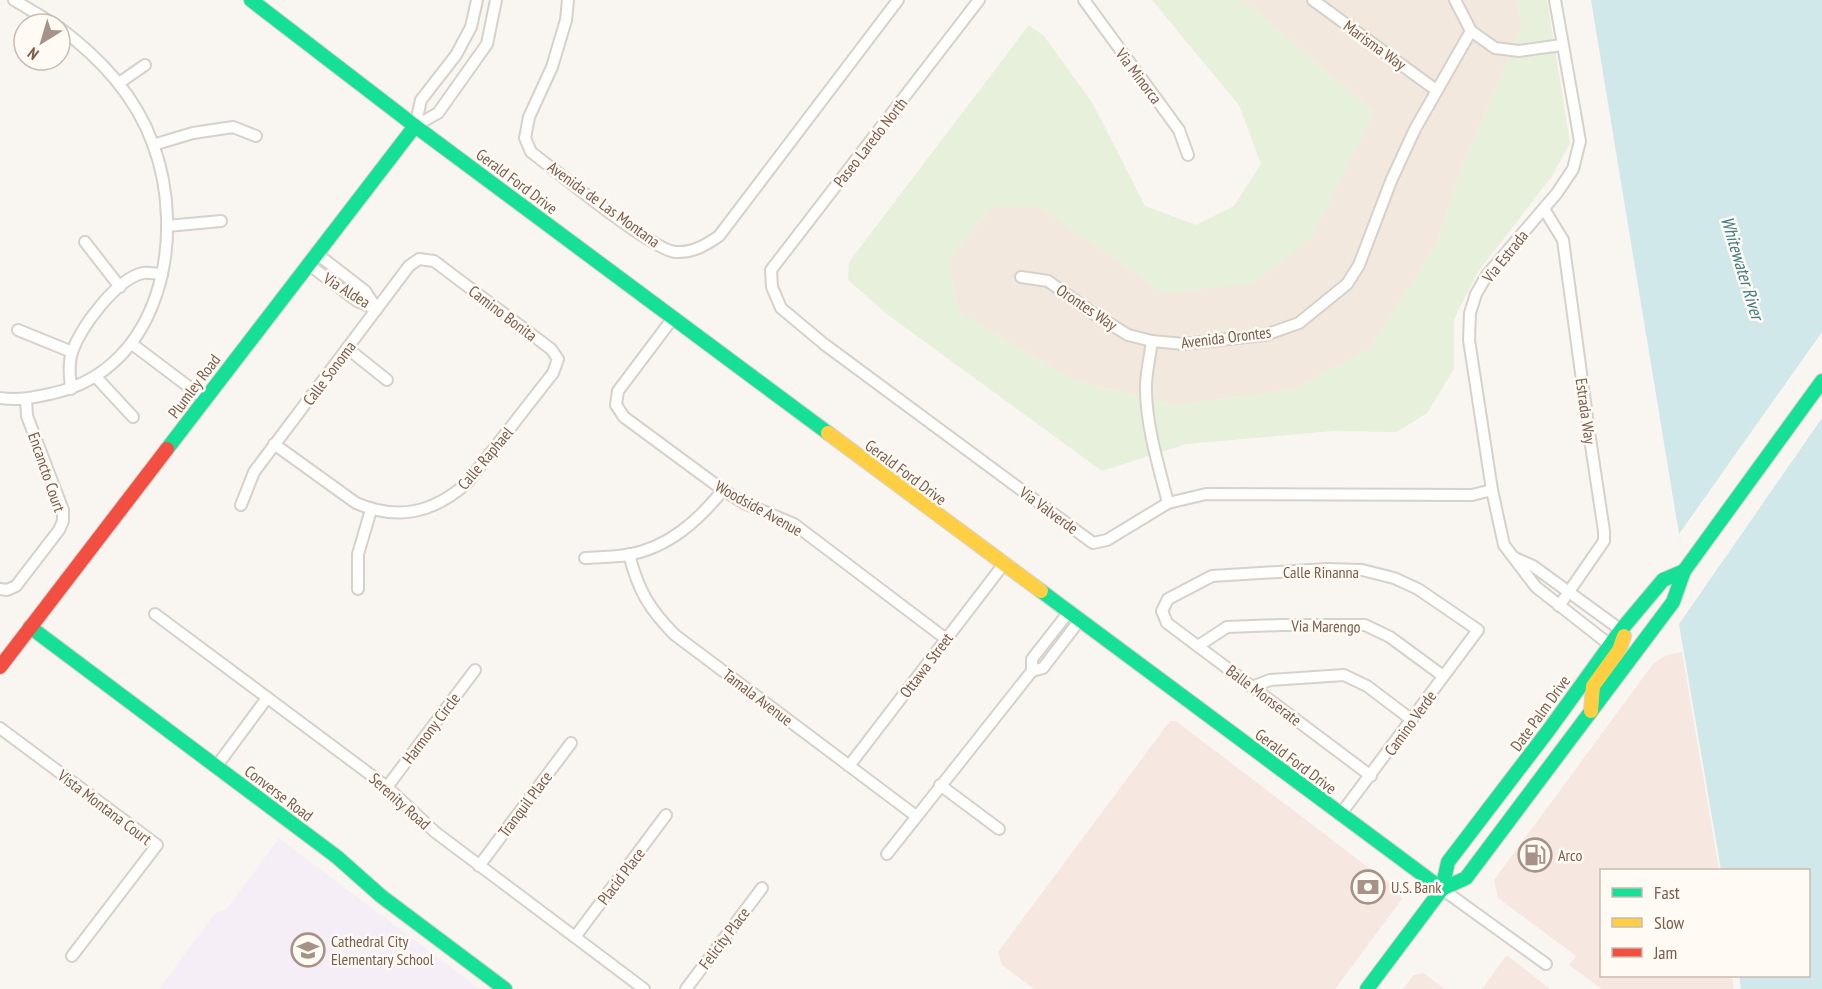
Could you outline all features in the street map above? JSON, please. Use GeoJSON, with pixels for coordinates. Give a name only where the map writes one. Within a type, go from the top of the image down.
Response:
{"type":"FeatureCollection","features":[{"type":"Feature","properties":{"kind":"main road","name":"Gerald Ford Drive"},"geometry":{"type":"LineString","coordinates":[[251,0],[414,126],[1442,889]]}},
{"type":"Feature","properties":{"kind":"main road","name":"Plumley Road"},"geometry":{"type":"LineString","coordinates":[[0,667],[414,126]]}},
{"type":"Feature","properties":{"kind":"main road","name":"Date Palm Drive"},"geometry":{"type":"LineString","coordinates":[[1442,889],[1466,878],[1673,602],[1684,571],[1822,381]]}},
{"type":"Feature","properties":{"kind":"main road","name":"Date Palm Drive"},"geometry":{"type":"LineString","coordinates":[[1367,989],[1442,889],[1448,862],[1548,731],[1621,630],[1663,580],[1684,571]]}},
{"type":"Feature","properties":{"kind":"main road","name":"Converse Road"},"geometry":{"type":"LineString","coordinates":[[30,627],[337,857],[381,896],[505,989]]}},
{"type":"Feature","properties":{"kind":"main road"},"geometry":{"type":"LineString","coordinates":[[1591,711],[1594,685],[1622,646],[1624,636],[1621,630]]}},
{"type":"Feature","properties":{"kind":"street"},"geometry":{"type":"LineString","coordinates":[[14,0],[34,12]]}},
{"type":"Feature","properties":{"kind":"street"},"geometry":{"type":"LineString","coordinates":[[414,126],[421,100],[456,55],[471,27],[477,0]]}},
{"type":"Feature","properties":{"kind":"street"},"geometry":{"type":"LineString","coordinates":[[414,126],[438,113],[487,44],[496,0]]}},
{"type":"Feature","properties":{"kind":"street","name":"Avenida de Las Montana"},"geometry":{"type":"LineString","coordinates":[[568,0],[566,20],[552,67],[529,117],[525,138],[531,152],[650,242],[675,252],[702,248],[719,236],[898,0]]}},
{"type":"Feature","properties":{"kind":"street","name":"Paseo Laredo North"},"geometry":{"type":"LineString","coordinates":[[772,287],[771,270],[979,0]]}},
{"type":"Feature","properties":{"kind":"street","name":"Via Minorca"},"geometry":{"type":"LineString","coordinates":[[1084,0],[1179,130],[1188,155]]}},
{"type":"Feature","properties":{"kind":"street","name":"Marisma Way"},"geometry":{"type":"LineString","coordinates":[[1313,0],[1436,90]]}},
{"type":"Feature","properties":{"kind":"street"},"geometry":{"type":"LineString","coordinates":[[1455,0],[1471,31],[1495,48],[1519,51],[1562,45]]}},
{"type":"Feature","properties":{"kind":"street","name":"Via Estrada"},"geometry":{"type":"LineString","coordinates":[[1555,0],[1580,141],[1573,169],[1544,208],[1486,275],[1476,294],[1470,313],[1469,340],[1492,490],[1504,545],[1536,586],[1610,645]]}},
{"type":"Feature","properties":{"kind":"street","name":"Avenida Orontes"},"geometry":{"type":"LineString","coordinates":[[1152,341],[1184,344],[1265,335],[1299,323],[1347,284],[1359,265],[1391,182],[1415,129],[1471,31]]}},
{"type":"Feature","properties":{"kind":"street"},"geometry":{"type":"LineString","coordinates":[[0,398],[26,399],[71,389],[96,376],[116,361],[132,344],[144,325],[162,274],[166,226],[162,185],[153,145],[133,103],[119,83],[102,63],[72,38]]}},
{"type":"Feature","properties":{"kind":"street"},"geometry":{"type":"LineString","coordinates":[[119,83],[145,65]]}},
{"type":"Feature","properties":{"kind":"street"},"geometry":{"type":"LineString","coordinates":[[153,145],[193,133],[233,127],[256,136]]}},
{"type":"Feature","properties":{"kind":"street","name":"Estrada Way"},"geometry":{"type":"LineString","coordinates":[[1544,208],[1563,240],[1605,531],[1604,541],[1559,606]]}},
{"type":"Feature","properties":{"kind":"street"},"geometry":{"type":"LineString","coordinates":[[166,226],[221,221]]}},
{"type":"Feature","properties":{"kind":"street"},"geometry":{"type":"LineString","coordinates":[[85,242],[120,287]]}},
{"type":"Feature","properties":{"kind":"street","name":"Via Aldea"},"geometry":{"type":"LineString","coordinates":[[312,259],[357,301],[377,309]]}},
{"type":"Feature","properties":{"kind":"street","name":"Calle Sonoma"},"geometry":{"type":"LineString","coordinates":[[241,506],[254,472],[409,266],[419,259],[434,261]]}},
{"type":"Feature","properties":{"kind":"street","name":"Camino Bonita"},"geometry":{"type":"LineString","coordinates":[[434,261],[551,349],[558,359],[553,373]]}},
{"type":"Feature","properties":{"kind":"street"},"geometry":{"type":"LineString","coordinates":[[71,389],[69,366],[72,352],[80,335],[103,302],[120,287],[143,273],[162,274]]}},
{"type":"Feature","properties":{"kind":"street","name":"Orontes Way"},"geometry":{"type":"LineString","coordinates":[[1021,277],[1048,281],[1128,335],[1152,341]]}},
{"type":"Feature","properties":{"kind":"street","name":"Via Valverde"},"geometry":{"type":"LineString","coordinates":[[772,287],[781,308],[824,344],[1094,543],[1107,540],[1168,503],[1206,494],[1439,496],[1472,495],[1492,490]]}},
{"type":"Feature","properties":{"kind":"street","name":"Woodside Avenue"},"geometry":{"type":"LineString","coordinates":[[673,318],[618,391],[616,405],[624,417],[723,490],[744,503],[794,524],[946,639]]}},
{"type":"Feature","properties":{"kind":"street"},"geometry":{"type":"LineString","coordinates":[[18,330],[72,352]]}},
{"type":"Feature","properties":{"kind":"street"},"geometry":{"type":"LineString","coordinates":[[1152,341],[1146,393],[1157,461],[1168,503]]}},
{"type":"Feature","properties":{"kind":"street"},"geometry":{"type":"LineString","coordinates":[[132,344],[205,399]]}},
{"type":"Feature","properties":{"kind":"street"},"geometry":{"type":"LineString","coordinates":[[347,348],[387,380]]}},
{"type":"Feature","properties":{"kind":"street","name":"Calle Raphael"},"geometry":{"type":"LineString","coordinates":[[274,444],[340,494],[371,510],[394,513],[417,512],[452,497],[467,483],[553,373]]}},
{"type":"Feature","properties":{"kind":"street"},"geometry":{"type":"LineString","coordinates":[[96,376],[133,417]]}},
{"type":"Feature","properties":{"kind":"street","name":"Encancto Court"},"geometry":{"type":"LineString","coordinates":[[0,589],[7,590],[16,586],[59,530],[63,521],[63,510],[27,416],[26,399]]}},
{"type":"Feature","properties":{"kind":"street"},"geometry":{"type":"LineString","coordinates":[[585,558],[629,555],[661,543],[686,529],[706,511],[723,490]]}},
{"type":"Feature","properties":{"kind":"street"},"geometry":{"type":"LineString","coordinates":[[357,589],[358,554],[371,510]]}},
{"type":"Feature","properties":{"kind":"street","name":"Tamala Avenue"},"geometry":{"type":"LineString","coordinates":[[629,555],[635,579],[644,598],[675,635],[916,816]]}},
{"type":"Feature","properties":{"kind":"street"},"geometry":{"type":"LineString","coordinates":[[1515,558],[1533,566],[1621,630]]}},
{"type":"Feature","properties":{"kind":"street","name":"Ottawa Street"},"geometry":{"type":"LineString","coordinates":[[849,766],[1004,565]]}},
{"type":"Feature","properties":{"kind":"street","name":"Calle Rinanna"},"geometry":{"type":"LineString","coordinates":[[1162,611],[1168,599],[1212,576],[1327,569],[1362,570],[1394,578],[1418,589],[1478,630]]}},
{"type":"Feature","properties":{"kind":"street","name":"Balle Monserate"},"geometry":{"type":"LineString","coordinates":[[1162,611],[1167,623],[1371,776]]}},
{"type":"Feature","properties":{"kind":"street","name":"Serenity Road"},"geometry":{"type":"LineString","coordinates":[[155,614],[387,787],[419,819],[644,989]]}},
{"type":"Feature","properties":{"kind":"street"},"geometry":{"type":"LineString","coordinates":[[1032,671],[1032,661],[1038,652],[1073,617]]}},
{"type":"Feature","properties":{"kind":"street"},"geometry":{"type":"LineString","coordinates":[[887,854],[1032,671],[1043,668],[1073,617]]}},
{"type":"Feature","properties":{"kind":"street","name":"Via Marengo"},"geometry":{"type":"LineString","coordinates":[[1198,646],[1227,627],[1365,625],[1390,637],[1443,676]]}},
{"type":"Feature","properties":{"kind":"street","name":"Camino Verde"},"geometry":{"type":"LineString","coordinates":[[1340,815],[1478,630]]}},
{"type":"Feature","properties":{"kind":"street"},"geometry":{"type":"LineString","coordinates":[[1038,652],[1049,660]]}},
{"type":"Feature","properties":{"kind":"street","name":"Harmony Circle"},"geometry":{"type":"LineString","coordinates":[[387,787],[475,670]]}},
{"type":"Feature","properties":{"kind":"street"},"geometry":{"type":"LineString","coordinates":[[1252,687],[1270,680],[1344,675],[1367,686],[1412,720]]}},
{"type":"Feature","properties":{"kind":"street"},"geometry":{"type":"LineString","coordinates":[[216,767],[267,698]]}},
{"type":"Feature","properties":{"kind":"street","name":"Vista Montana Court"},"geometry":{"type":"LineString","coordinates":[[0,728],[157,845],[72,956]]}},
{"type":"Feature","properties":{"kind":"street","name":"Tranquil Place"},"geometry":{"type":"LineString","coordinates":[[479,866],[570,743]]}},
{"type":"Feature","properties":{"kind":"street"},"geometry":{"type":"LineString","coordinates":[[940,785],[999,829]]}},
{"type":"Feature","properties":{"kind":"street","name":"Placid Place"},"geometry":{"type":"LineString","coordinates":[[575,937],[666,815]]}},
{"type":"Feature","properties":{"kind":"street","name":"Felicity Place"},"geometry":{"type":"LineString","coordinates":[[686,989],[762,888]]}},
{"type":"Feature","properties":{"kind":"street","name":"Gerald Ford Drive"},"geometry":{"type":"LineString","coordinates":[[1442,889],[1546,964]]}},
{"type":"Feature","properties":{"kind":"shaded area"},"geometry":{"type":"Polygon","coordinates":[[[1242,0],[1517,0],[1522,28],[1461,170],[1435,247],[1371,348],[1293,390],[1174,405],[1075,381],[959,313],[948,261],[992,207],[1041,207],[1164,293],[1374,112],[1242,0]]]}},
{"type":"Feature","properties":{"kind":"shaded area"},"geometry":{"type":"Polygon","coordinates":[[[1682,652],[1719,869],[1600,869],[1600,977],[1732,977],[1734,989],[1602,989],[1569,965],[1576,956],[1498,898],[1494,880],[1653,664],[1667,655],[1682,652]]]}},
{"type":"Feature","properties":{"kind":"shaded area"},"geometry":{"type":"Polygon","coordinates":[[[1170,721],[1176,721],[1398,890],[1402,899],[1335,989],[1034,989],[1002,965],[998,952],[1170,721]]]}},
{"type":"Feature","properties":{"kind":"shaded area","name":"Cathedral City Elementary School"},"geometry":{"type":"Polygon","coordinates":[[[279,838],[480,989],[159,989],[216,912],[226,910],[279,838]]]}},
{"type":"Feature","properties":{"kind":"shaded area"},"geometry":{"type":"Polygon","coordinates":[[[1508,956],[1550,989],[1482,989],[1508,956]]]}},
{"type":"Feature","properties":{"kind":"shaded area"},"geometry":{"type":"Polygon","coordinates":[[[1423,973],[1445,989],[1403,989],[1414,975],[1423,973]]]}},
{"type":"Feature","properties":{"kind":"green space"},"geometry":{"type":"Polygon","coordinates":[[[1152,0],[1242,0],[1374,112],[1312,237],[1253,284],[1164,293],[1041,207],[992,207],[948,261],[959,313],[1075,381],[1174,405],[1293,390],[1371,348],[1435,247],[1461,170],[1522,28],[1517,0],[1547,0],[1570,143],[1552,176],[1478,272],[1454,319],[1454,369],[1427,413],[1397,432],[1333,431],[1186,444],[1102,471],[888,315],[848,280],[849,262],[1029,25],[1044,36],[1093,104],[1145,206],[1196,225],[1234,206],[1261,164],[1239,105],[1152,0]]]}},
{"type":"Feature","properties":{"kind":"water","name":"Whitewater River"},"geometry":{"type":"Polygon","coordinates":[[[1591,0],[1822,0],[1822,989],[1741,989],[1739,977],[1810,977],[1810,869],[1721,869],[1679,624],[1693,604],[1679,534],[1591,0]]]}},
{"type":"Feature","properties":{"kind":"pier"},"geometry":{"type":"Polygon","coordinates":[[[1822,332],[1822,418],[1693,604],[1679,534],[1822,332]]]}},
{"type":"Feature","properties":{"kind":"traffic: fast"},"geometry":{"type":"LineString","coordinates":[[251,0],[415,126],[828,433]]}},
{"type":"Feature","properties":{"kind":"traffic: fast"},"geometry":{"type":"LineString","coordinates":[[167,449],[415,126]]}},
{"type":"Feature","properties":{"kind":"traffic: fast"},"geometry":{"type":"LineString","coordinates":[[1442,889],[1466,878],[1673,602],[1684,571],[1822,381]]}},
{"type":"Feature","properties":{"kind":"traffic: fast"},"geometry":{"type":"LineString","coordinates":[[1367,989],[1442,889],[1448,862],[1548,731],[1621,630],[1663,580],[1684,571]]}},
{"type":"Feature","properties":{"kind":"traffic: fast"},"geometry":{"type":"LineString","coordinates":[[1041,591],[1442,889]]}},
{"type":"Feature","properties":{"kind":"traffic: fast"},"geometry":{"type":"LineString","coordinates":[[30,627],[337,857],[381,896],[505,989]]}},
{"type":"Feature","properties":{"kind":"traffic: slow"},"geometry":{"type":"LineString","coordinates":[[828,433],[1041,591]]}},
{"type":"Feature","properties":{"kind":"traffic: slow"},"geometry":{"type":"LineString","coordinates":[[1591,711],[1593,686],[1619,650],[1624,636]]}},
{"type":"Feature","properties":{"kind":"traffic: jam"},"geometry":{"type":"LineString","coordinates":[[0,667],[167,449]]}},
{"type":"Feature","properties":{"kind":"place","name":"Arco"},"geometry":{"type":"Point","coordinates":[1535,855]}},
{"type":"Feature","properties":{"kind":"place","name":"U.S. Bank"},"geometry":{"type":"Point","coordinates":[1368,887]}},
{"type":"Feature","properties":{"kind":"place","name":"Cathedral City Elementary School"},"geometry":{"type":"Point","coordinates":[308,950]}}]}
